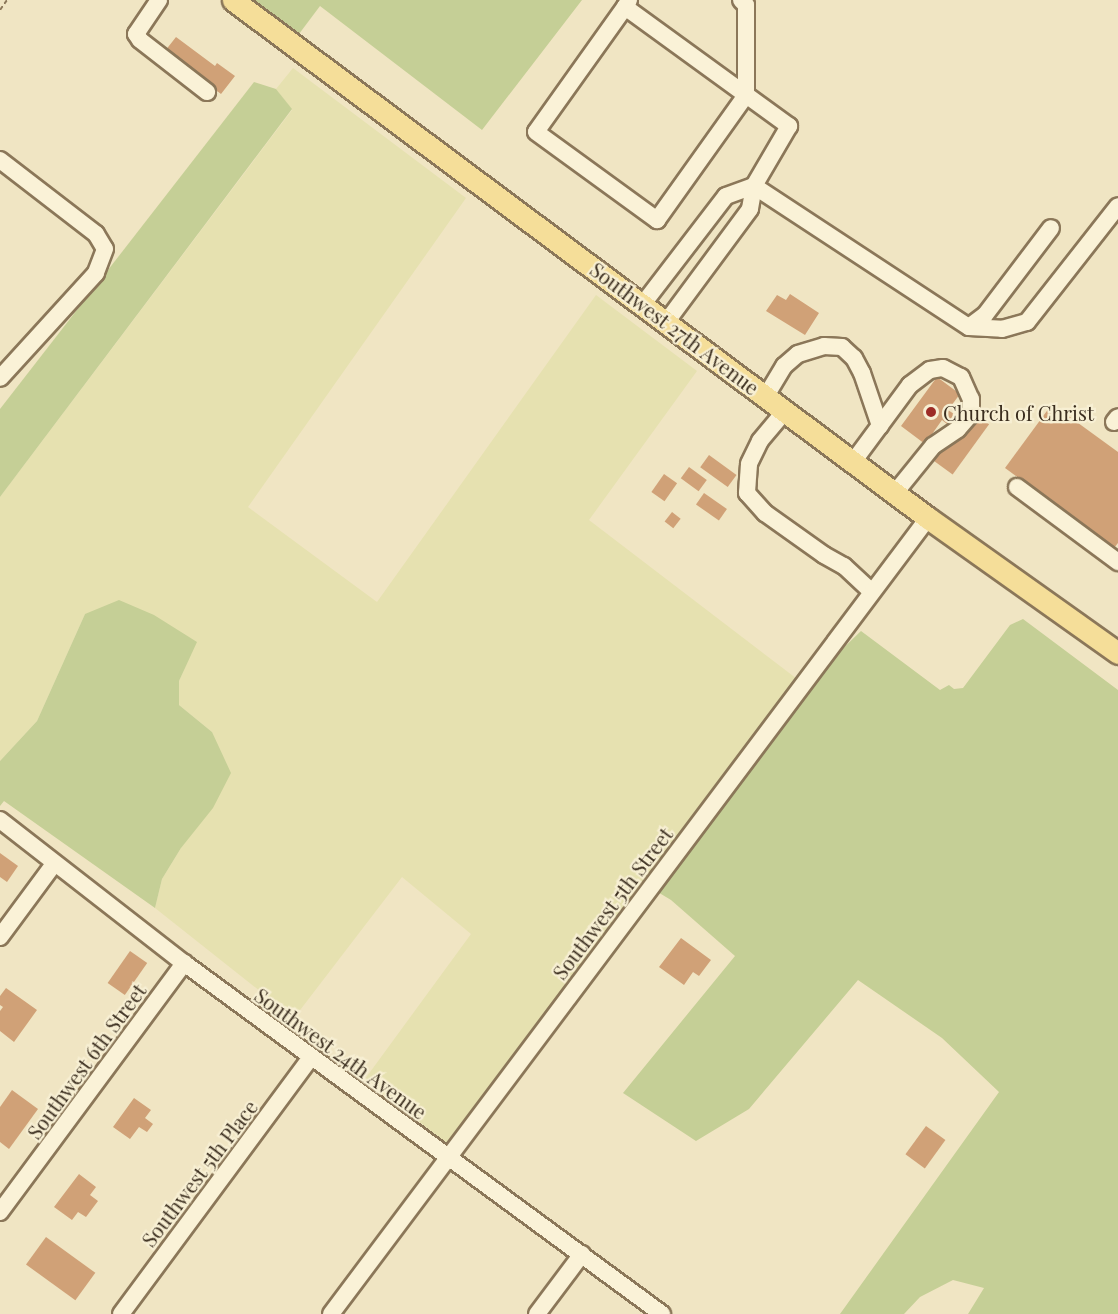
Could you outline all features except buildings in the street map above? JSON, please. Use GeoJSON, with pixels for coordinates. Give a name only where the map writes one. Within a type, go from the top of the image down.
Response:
{"type":"FeatureCollection","features":[{"type":"Feature","properties":{"kind":"main road","name":"Southwest 27th Avenue"},"geometry":{"type":"LineString","coordinates":[[233,0],[667,321],[927,518],[1118,653]]}},
{"type":"Feature","properties":{"kind":"street"},"geometry":{"type":"LineString","coordinates":[[159,0],[136,34],[140,40],[207,92]]}},
{"type":"Feature","properties":{"kind":"street"},"geometry":{"type":"LineString","coordinates":[[667,321],[750,209],[754,186],[789,126],[746,95],[627,4],[536,132],[657,220],[746,95],[746,5],[741,0]]}},
{"type":"Feature","properties":{"kind":"street"},"geometry":{"type":"LineString","coordinates":[[0,160],[96,234],[105,249],[96,273],[0,378]]}},
{"type":"Feature","properties":{"kind":"street"},"geometry":{"type":"LineString","coordinates":[[643,304],[726,196],[754,186]]}},
{"type":"Feature","properties":{"kind":"street"},"geometry":{"type":"LineString","coordinates":[[754,186],[969,327],[1002,329],[1027,322],[1118,206]]}},
{"type":"Feature","properties":{"kind":"street"},"geometry":{"type":"LineString","coordinates":[[969,327],[985,315],[1051,228]]}},
{"type":"Feature","properties":{"kind":"street"},"geometry":{"type":"LineString","coordinates":[[766,396],[784,366],[798,354],[824,346],[842,347],[854,358],[862,374],[880,426]]}},
{"type":"Feature","properties":{"kind":"street"},"geometry":{"type":"LineString","coordinates":[[853,462],[910,385],[930,370],[943,368],[962,377],[971,399],[971,414],[958,429],[933,446],[895,493]]}},
{"type":"Feature","properties":{"kind":"street"},"geometry":{"type":"LineString","coordinates":[[785,411],[760,441],[749,464],[747,493],[765,513],[824,555],[844,566],[872,592]]}},
{"type":"Feature","properties":{"kind":"street"},"geometry":{"type":"LineString","coordinates":[[1017,487],[1118,562]]}},
{"type":"Feature","properties":{"kind":"street","name":"Southwest 5th Street"},"geometry":{"type":"LineString","coordinates":[[331,1314],[927,518]]}},
{"type":"Feature","properties":{"kind":"street","name":"Southwest 24th Avenue"},"geometry":{"type":"LineString","coordinates":[[0,820],[184,963],[662,1314]]}},
{"type":"Feature","properties":{"kind":"street"},"geometry":{"type":"LineString","coordinates":[[0,937],[54,864]]}},
{"type":"Feature","properties":{"kind":"street","name":"Southwest 6th Street"},"geometry":{"type":"LineString","coordinates":[[0,1212],[184,963]]}},
{"type":"Feature","properties":{"kind":"street","name":"Southwest 5th Place"},"geometry":{"type":"LineString","coordinates":[[121,1314],[311,1057]]}},
{"type":"Feature","properties":{"kind":"street"},"geometry":{"type":"LineString","coordinates":[[537,1314],[582,1254]]}},
{"type":"Feature","properties":{"kind":"path"},"geometry":{"type":"LineString","coordinates":[[0,10],[7,0]]}},
{"type":"Feature","properties":{"kind":"shaded area"},"geometry":{"type":"Polygon","coordinates":[[[293,68],[466,198],[248,507],[377,602],[596,295],[697,371],[589,520],[805,685],[451,1147],[365,1079],[471,934],[402,877],[294,1018],[155,908],[162,879],[181,848],[212,732],[179,705],[179,681],[196,642],[85,614],[37,721],[0,761],[0,497],[292,110],[276,89],[293,68]]]}},
{"type":"Feature","properties":{"kind":"green space"},"geometry":{"type":"Polygon","coordinates":[[[245,0],[582,0],[482,130],[320,6],[296,38],[245,0]]]}},
{"type":"Feature","properties":{"kind":"green space"},"geometry":{"type":"Polygon","coordinates":[[[254,82],[276,89],[292,109],[0,497],[0,409],[254,82]]]}},
{"type":"Feature","properties":{"kind":"green space"},"geometry":{"type":"Polygon","coordinates":[[[119,600],[154,615],[197,642],[179,681],[179,705],[212,732],[231,773],[213,808],[181,848],[162,879],[155,908],[4,801],[0,806],[0,761],[37,721],[85,614],[119,600]]]}},
{"type":"Feature","properties":{"kind":"green space"},"geometry":{"type":"Polygon","coordinates":[[[1023,619],[1118,690],[1118,1314],[968,1314],[984,1288],[953,1280],[920,1297],[904,1314],[840,1314],[999,1092],[942,1038],[858,980],[749,1109],[696,1141],[623,1093],[735,956],[671,900],[651,888],[805,685],[861,631],[940,690],[949,685],[954,689],[963,688],[1010,625],[1023,619]]]}},
{"type":"Feature","properties":{"kind":"place","name":"Church of Christ"},"geometry":{"type":"Point","coordinates":[931,412]}}]}
